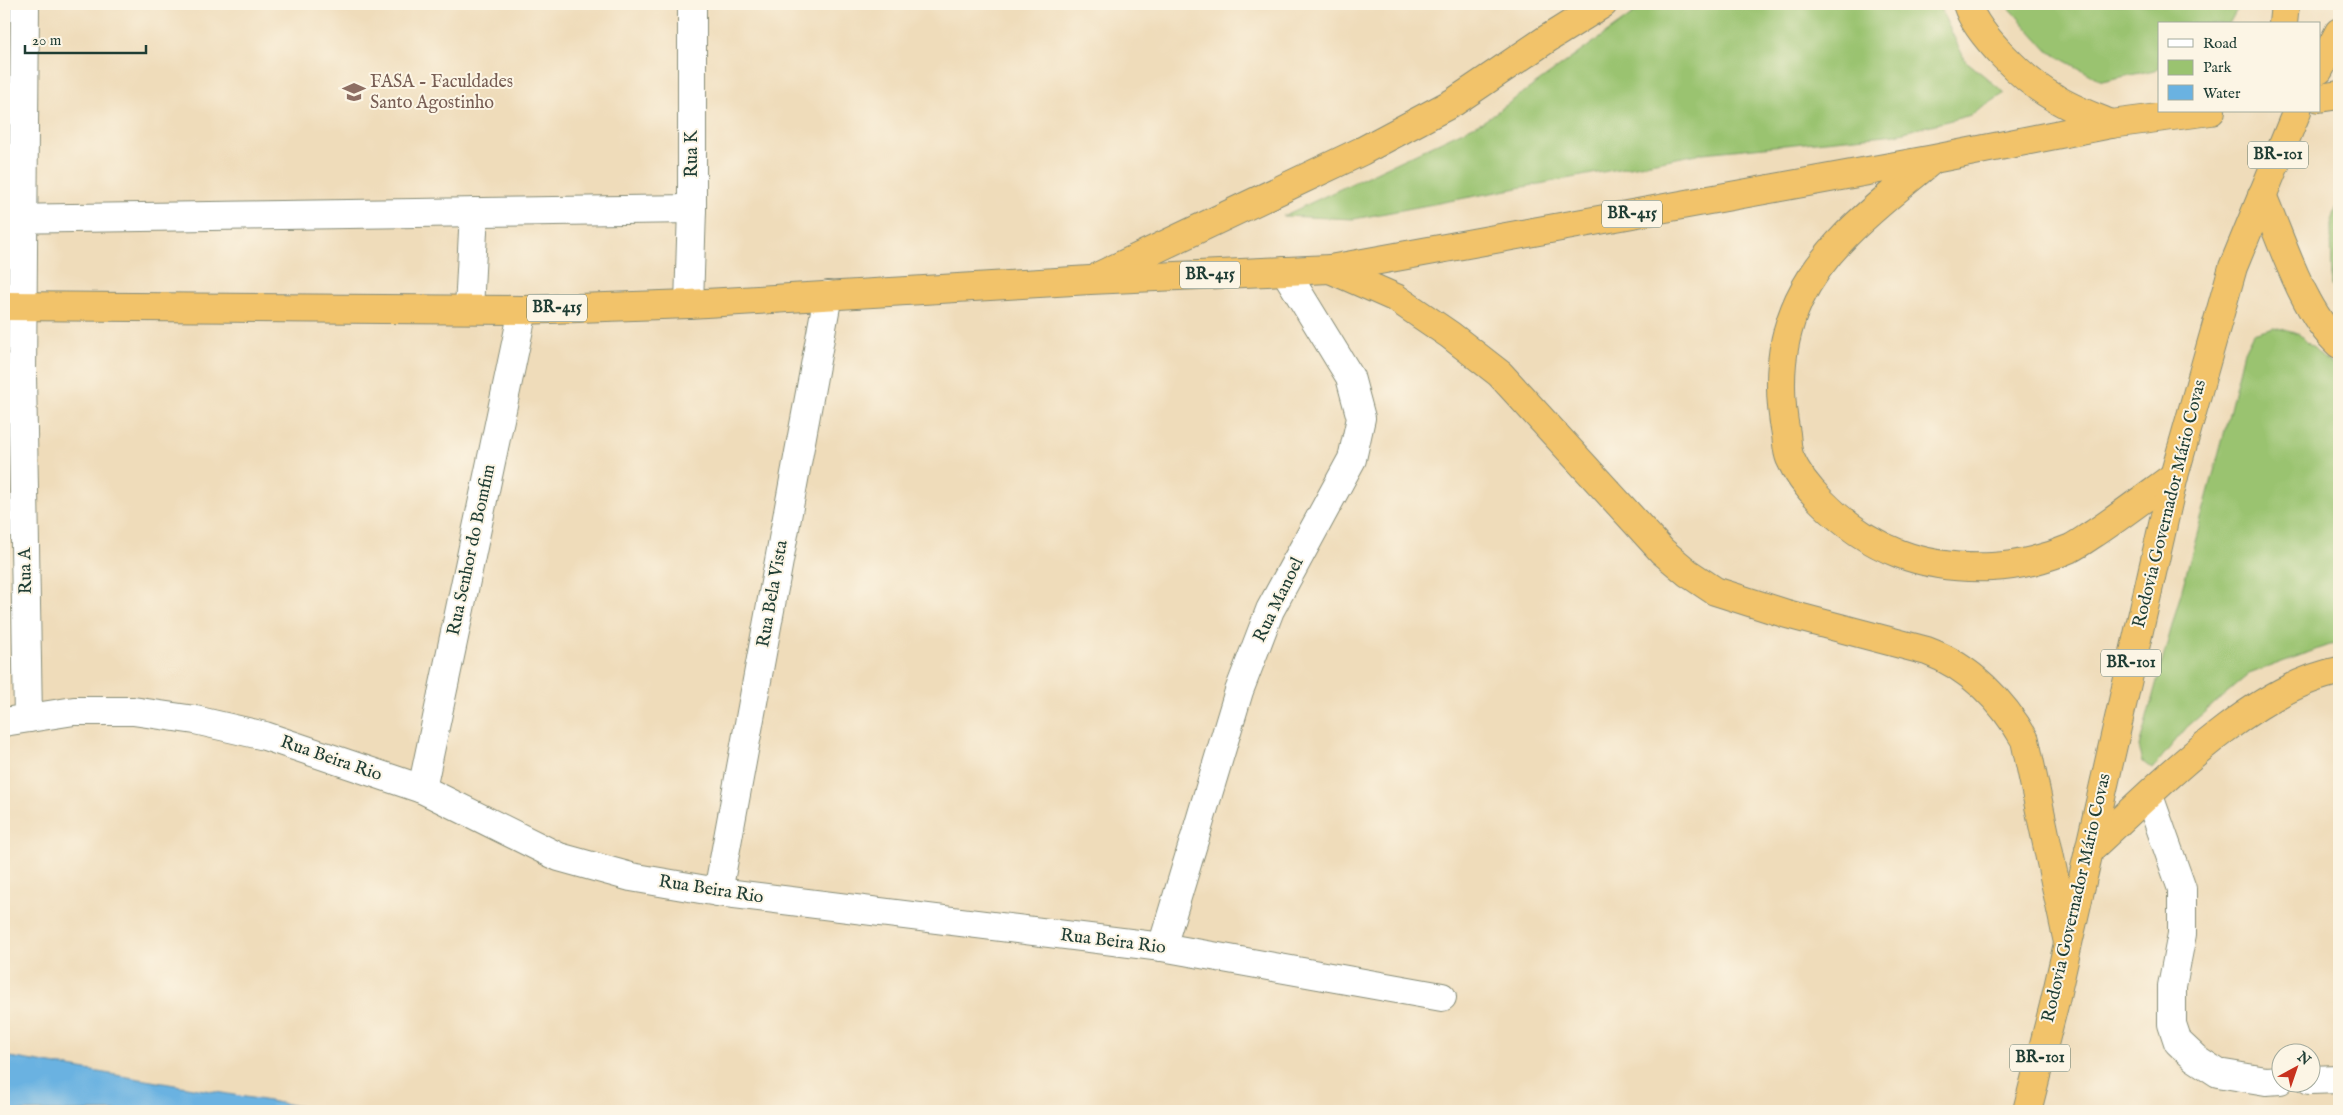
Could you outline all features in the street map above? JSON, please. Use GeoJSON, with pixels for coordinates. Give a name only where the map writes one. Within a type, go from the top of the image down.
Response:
{"type":"FeatureCollection","features":[{"type":"Feature","properties":{"kind":"highway"},"geometry":{"type":"LineString","coordinates":[[1090,280],[1362,151],[1454,102],[1546,39],[1603,4]]}},
{"type":"Feature","properties":{"kind":"highway"},"geometry":{"type":"LineString","coordinates":[[1967,4],[1984,32],[2011,65],[2054,98],[2111,124]]}},
{"type":"Feature","properties":{"kind":"highway"},"geometry":{"type":"LineString","coordinates":[[2283,22],[2285,4]]}},
{"type":"Feature","properties":{"kind":"highway"},"geometry":{"type":"LineString","coordinates":[[2320,68],[2339,32]]}},
{"type":"Feature","properties":{"kind":"highway"},"geometry":{"type":"LineString","coordinates":[[2320,98],[2339,95]]}},
{"type":"Feature","properties":{"kind":"highway","name":"BR-415"},"geometry":{"type":"LineString","coordinates":[[13,306],[523,310],[689,304],[1090,280],[1330,269],[1934,159],[2111,124],[2203,112]]}},
{"type":"Feature","properties":{"kind":"highway","name":"Rodovia Governador Mário Covas"},"geometry":{"type":"LineString","coordinates":[[2027,1111],[2054,1005],[2174,476],[2233,267],[2295,112]]}},
{"type":"Feature","properties":{"kind":"highway"},"geometry":{"type":"LineString","coordinates":[[1934,159],[1855,225],[1816,271],[1799,300],[1782,354],[1780,380],[1782,418],[1790,457],[1810,489],[1836,516],[1862,536],[1896,553],[1947,564],[1993,567],[2038,558],[2072,548],[2174,476]]}},
{"type":"Feature","properties":{"kind":"highway"},"geometry":{"type":"LineString","coordinates":[[2262,195],[2306,298],[2329,336],[2339,344]]}},
{"type":"Feature","properties":{"kind":"highway"},"geometry":{"type":"LineString","coordinates":[[1330,269],[1396,298],[1450,334],[1500,374],[1662,552],[1688,573],[1715,591],[1787,614],[1927,651],[1947,658],[1977,680],[2011,716],[2025,740],[2068,938]]}},
{"type":"Feature","properties":{"kind":"highway"},"geometry":{"type":"LineString","coordinates":[[2089,850],[2207,744],[2264,702],[2321,674],[2339,671]]}},
{"type":"Feature","properties":{"kind":"street","name":"Rua A"},"geometry":{"type":"LineString","coordinates":[[16,720],[13,219],[25,4]]}},
{"type":"Feature","properties":{"kind":"street","name":"Rua K"},"geometry":{"type":"LineString","coordinates":[[689,304],[692,208],[692,4]]}},
{"type":"Feature","properties":{"kind":"street"},"geometry":{"type":"LineString","coordinates":[[13,219],[692,208]]}},
{"type":"Feature","properties":{"kind":"street"},"geometry":{"type":"LineString","coordinates":[[469,309],[474,212]]}},
{"type":"Feature","properties":{"kind":"street","name":"Rua Manoel"},"geometry":{"type":"LineString","coordinates":[[1162,947],[1239,691],[1270,610],[1352,460],[1361,418],[1350,377],[1285,271]]}},
{"type":"Feature","properties":{"kind":"street","name":"Rua Bela Vista"},"geometry":{"type":"LineString","coordinates":[[718,892],[828,295]]}},
{"type":"Feature","properties":{"kind":"street","name":"Rua Senhor do Bomfim"},"geometry":{"type":"LineString","coordinates":[[422,790],[523,310]]}},
{"type":"Feature","properties":{"kind":"street","name":"Rua Beira Rio"},"geometry":{"type":"LineString","coordinates":[[16,720],[74,711],[133,711],[195,720],[265,736],[422,790],[559,857],[631,877],[718,892],[1162,947],[1442,997]]}},
{"type":"Feature","properties":{"kind":"street"},"geometry":{"type":"LineString","coordinates":[[2149,796],[2182,889],[2182,934],[2172,986],[2171,1009],[2172,1024],[2178,1042],[2195,1058],[2218,1073],[2270,1081]]}},
{"type":"Feature","properties":{"kind":"street"},"geometry":{"type":"LineString","coordinates":[[2320,1080],[2339,1079]]}},
{"type":"Feature","properties":{"kind":"green space"},"geometry":{"type":"Polygon","coordinates":[[[1647,4],[1938,4],[1965,60],[2005,93],[1971,115],[1896,134],[1703,153],[1354,219],[1283,216],[1484,121],[1647,4]]]}},
{"type":"Feature","properties":{"kind":"green space"},"geometry":{"type":"Polygon","coordinates":[[[2006,4],[2240,4],[2230,22],[2158,22],[2158,69],[2102,81],[2048,51],[2006,4]]]}},
{"type":"Feature","properties":{"kind":"green space"},"geometry":{"type":"Polygon","coordinates":[[[2339,198],[2339,299],[2332,286],[2331,225],[2339,198]]]}},
{"type":"Feature","properties":{"kind":"green space"},"geometry":{"type":"Polygon","coordinates":[[[2274,327],[2299,334],[2322,357],[2339,368],[2339,644],[2329,645],[2249,674],[2187,727],[2152,769],[2143,762],[2139,747],[2223,438],[2244,351],[2253,333],[2274,327]]]}},
{"type":"Feature","properties":{"kind":"water"},"geometry":{"type":"Polygon","coordinates":[[[4,1056],[328,1111],[4,1111],[4,1056]]]}},
{"type":"Feature","properties":{"kind":"place","name":"FASA - Faculdades Santo Agostinho"},"geometry":{"type":"Point","coordinates":[354,92]}}]}
